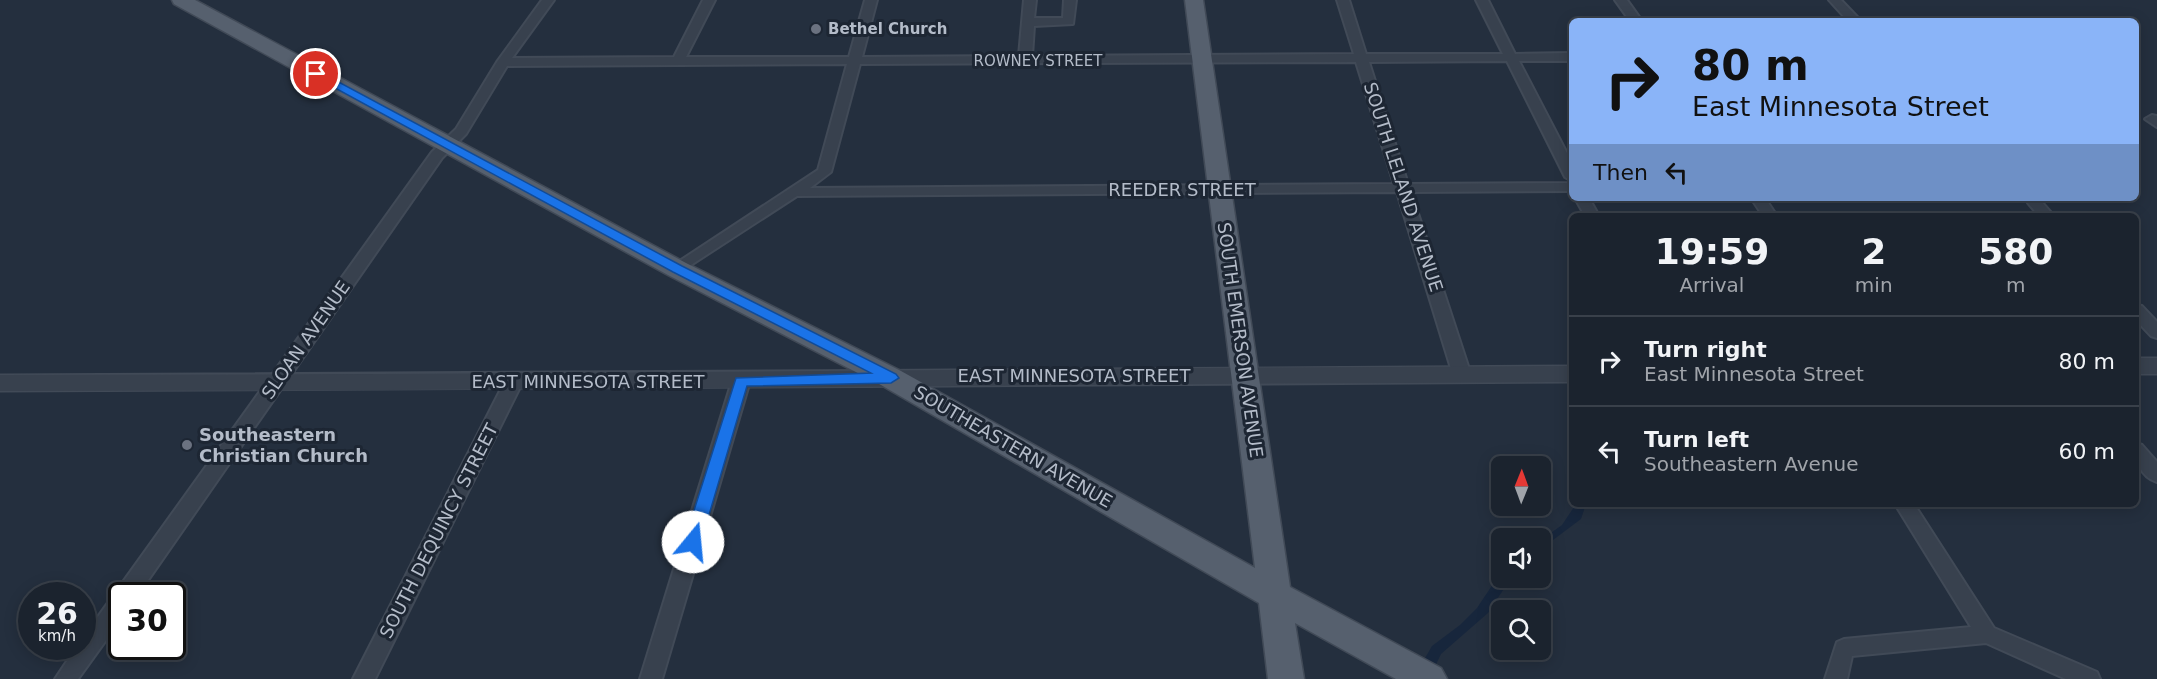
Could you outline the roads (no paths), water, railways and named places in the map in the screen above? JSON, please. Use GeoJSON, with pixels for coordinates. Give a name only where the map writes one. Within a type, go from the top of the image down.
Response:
{"type":"FeatureCollection","features":[{"type":"Feature","properties":{"kind":"main road","name":"SOUTHEASTERN AVENUE"},"geometry":{"type":"LineString","coordinates":[[182,0],[677,269],[891,378],[1274,595],[1419,673]]}},
{"type":"Feature","properties":{"kind":"main road","name":"SOUTH EMERSON AVENUE"},"geometry":{"type":"LineString","coordinates":[[1194,0],[1286,679]]}},
{"type":"Feature","properties":{"kind":"street","name":"SLOAN AVENUE"},"geometry":{"type":"LineString","coordinates":[[135,582],[436,155],[461,131],[503,62],[548,0]]}},
{"type":"Feature","properties":{"kind":"street"},"geometry":{"type":"LineString","coordinates":[[678,62],[709,0]]}},
{"type":"Feature","properties":{"kind":"street"},"geometry":{"type":"LineString","coordinates":[[677,269],[824,172],[871,0]]}},
{"type":"Feature","properties":{"kind":"street"},"geometry":{"type":"LineString","coordinates":[[1025,61],[1030,0]]}},
{"type":"Feature","properties":{"kind":"street"},"geometry":{"type":"LineString","coordinates":[[1028,22],[1070,22],[1070,0]]}},
{"type":"Feature","properties":{"kind":"street","name":"SOUTH LELAND AVENUE"},"geometry":{"type":"LineString","coordinates":[[1343,0],[1462,375]]}},
{"type":"Feature","properties":{"kind":"street"},"geometry":{"type":"LineString","coordinates":[[1482,0],[1569,171]]}},
{"type":"Feature","properties":{"kind":"street"},"geometry":{"type":"LineString","coordinates":[[1621,0],[1634,18]]}},
{"type":"Feature","properties":{"kind":"street"},"geometry":{"type":"LineString","coordinates":[[1834,0],[1852,18]]}},
{"type":"Feature","properties":{"kind":"street","name":"ROWNEY STREET"},"geometry":{"type":"LineString","coordinates":[[503,62],[1569,57]]}},
{"type":"Feature","properties":{"kind":"street","name":"REEDER STREET"},"geometry":{"type":"LineString","coordinates":[[792,192],[1569,187]]}},
{"type":"Feature","properties":{"kind":"street"},"geometry":{"type":"LineString","coordinates":[[2035,203],[2044,213]]}},
{"type":"Feature","properties":{"kind":"street"},"geometry":{"type":"LineString","coordinates":[[2139,313],[2157,332]]}},
{"type":"Feature","properties":{"kind":"street"},"geometry":{"type":"LineString","coordinates":[[2139,366],[2157,366]]}},
{"type":"Feature","properties":{"kind":"street","name":"EAST MINNESOTA STREET"},"geometry":{"type":"LineString","coordinates":[[0,383],[513,383],[1569,374]]}},
{"type":"Feature","properties":{"kind":"street"},"geometry":{"type":"LineString","coordinates":[[651,679],[741,381]]}},
{"type":"Feature","properties":{"kind":"street","name":"SOUTH DEQUINCY STREET"},"geometry":{"type":"LineString","coordinates":[[364,679],[513,383]]}},
{"type":"Feature","properties":{"kind":"street"},"geometry":{"type":"LineString","coordinates":[[2139,454],[2157,475]]}},
{"type":"Feature","properties":{"kind":"street"},"geometry":{"type":"LineString","coordinates":[[1906,507],[1987,634]]}},
{"type":"Feature","properties":{"kind":"street"},"geometry":{"type":"LineString","coordinates":[[66,679],[108,620]]}},
{"type":"Feature","properties":{"kind":"street"},"geometry":{"type":"LineString","coordinates":[[1836,679],[1844,648],[1987,634],[2089,679]]}},
{"type":"Feature","properties":{"kind":"water"},"geometry":{"type":"Polygon","coordinates":[[[1574,507],[1585,507],[1581,519],[1551,542],[1551,533],[1562,525],[1574,507]]]}},
{"type":"Feature","properties":{"kind":"water"},"geometry":{"type":"Polygon","coordinates":[[[1491,587],[1504,588],[1497,600],[1491,600],[1491,608],[1488,613],[1441,654],[1429,679],[1413,679],[1432,646],[1460,625],[1477,608],[1491,587]]]}},
{"type":"Feature","properties":{"kind":"place","name":"Bethel Church"},"geometry":{"type":"Point","coordinates":[816,29]}},
{"type":"Feature","properties":{"kind":"place","name":"Southeastern Christian Church"},"geometry":{"type":"Point","coordinates":[187,445]}}]}
